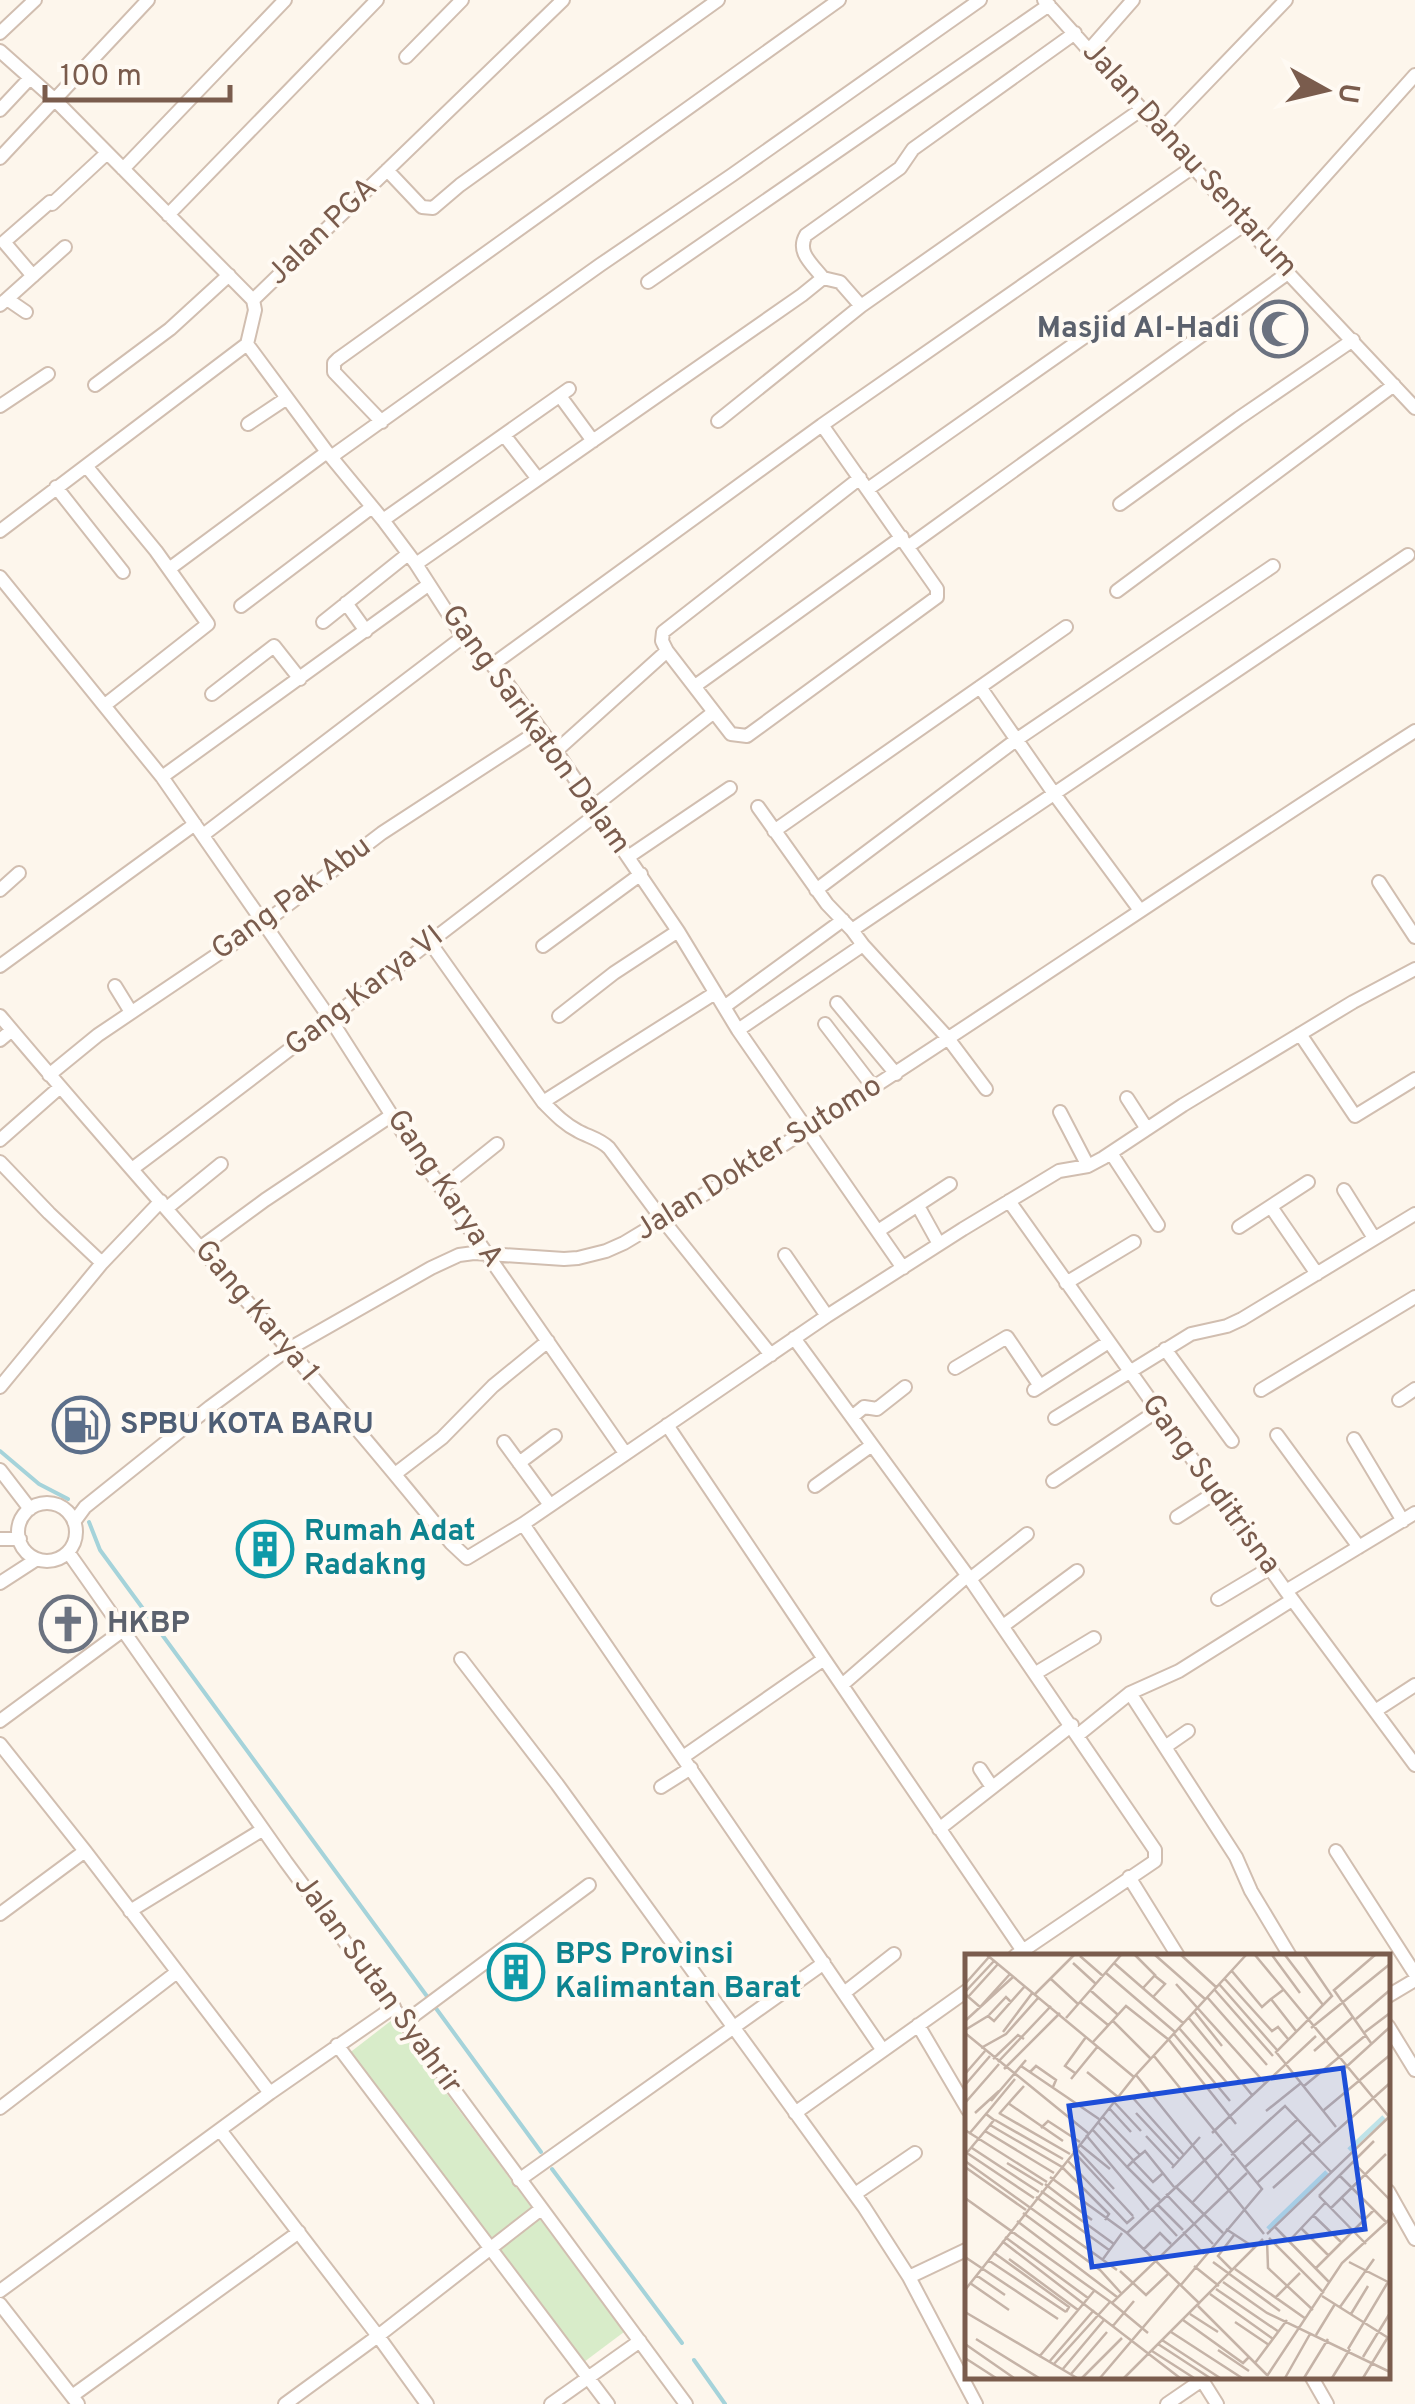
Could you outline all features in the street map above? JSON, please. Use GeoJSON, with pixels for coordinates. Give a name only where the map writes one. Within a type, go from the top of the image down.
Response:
{"type":"FeatureCollection","features":[{"type":"Feature","properties":{"kind":"street"},"geometry":{"type":"LineString","coordinates":[[0,33],[35,0]]}},
{"type":"Feature","properties":{"kind":"street"},"geometry":{"type":"LineString","coordinates":[[123,169],[286,0]]}},
{"type":"Feature","properties":{"kind":"street"},"geometry":{"type":"LineString","coordinates":[[168,215],[377,0]]}},
{"type":"Feature","properties":{"kind":"street"},"geometry":{"type":"LineString","coordinates":[[406,57],[462,0]]}},
{"type":"Feature","properties":{"kind":"street","name":"Jalan PGA"},"geometry":{"type":"LineString","coordinates":[[247,344],[255,310],[252,300],[563,0]]}},
{"type":"Feature","properties":{"kind":"street"},"geometry":{"type":"LineString","coordinates":[[387,170],[422,207],[433,208],[460,184],[718,0]]}},
{"type":"Feature","properties":{"kind":"street"},"geometry":{"type":"LineString","coordinates":[[382,422],[334,372],[336,361],[839,0]]}},
{"type":"Feature","properties":{"kind":"street"},"geometry":{"type":"LineString","coordinates":[[168,568],[382,422],[980,0]]}},
{"type":"Feature","properties":{"kind":"street"},"geometry":{"type":"LineString","coordinates":[[1090,49],[1133,0]]}},
{"type":"Feature","properties":{"kind":"street"},"geometry":{"type":"LineString","coordinates":[[1160,130],[1286,0]]}},
{"type":"Feature","properties":{"kind":"street"},"geometry":{"type":"LineString","coordinates":[[0,158],[141,2]]}},
{"type":"Feature","properties":{"kind":"street"},"geometry":{"type":"LineString","coordinates":[[648,282],[1047,2]]}},
{"type":"Feature","properties":{"kind":"street","name":"Jalan Danau Sentarum"},"geometry":{"type":"LineString","coordinates":[[1047,2],[1288,273],[1415,408]]}},
{"type":"Feature","properties":{"kind":"street"},"geometry":{"type":"LineString","coordinates":[[861,306],[840,282],[823,278],[802,252],[806,235],[902,166],[912,149],[1076,33]]}},
{"type":"Feature","properties":{"kind":"street"},"geometry":{"type":"LineString","coordinates":[[0,51],[54,99],[252,300]]}},
{"type":"Feature","properties":{"kind":"street"},"geometry":{"type":"LineString","coordinates":[[1264,244],[1415,75]]}},
{"type":"Feature","properties":{"kind":"street"},"geometry":{"type":"LineString","coordinates":[[0,110],[30,78]]}},
{"type":"Feature","properties":{"kind":"street"},"geometry":{"type":"LineString","coordinates":[[718,421],[861,306],[1142,109]]}},
{"type":"Feature","properties":{"kind":"street"},"geometry":{"type":"LineString","coordinates":[[33,276],[4,242],[107,153]]}},
{"type":"Feature","properties":{"kind":"street"},"geometry":{"type":"LineString","coordinates":[[492,665],[822,425],[1193,167]]}},
{"type":"Feature","properties":{"kind":"street"},"geometry":{"type":"LineString","coordinates":[[822,425],[864,484],[905,542],[938,590],[936,599],[747,736],[731,734],[666,652],[662,637],[666,627],[864,484],[1245,224]]}},
{"type":"Feature","properties":{"kind":"street"},"geometry":{"type":"LineString","coordinates":[[26,312],[4,302],[66,247]]}},
{"type":"Feature","properties":{"kind":"street"},"geometry":{"type":"LineString","coordinates":[[695,686],[1288,273]]}},
{"type":"Feature","properties":{"kind":"street"},"geometry":{"type":"LineString","coordinates":[[95,386],[170,329],[229,274]]}},
{"type":"Feature","properties":{"kind":"street"},"geometry":{"type":"LineString","coordinates":[[323,622],[412,559],[538,479],[823,278]]}},
{"type":"Feature","properties":{"kind":"street"},"geometry":{"type":"LineString","coordinates":[[1120,504],[1353,340]]}},
{"type":"Feature","properties":{"kind":"street"},"geometry":{"type":"LineString","coordinates":[[0,531],[247,344]]}},
{"type":"Feature","properties":{"kind":"street","name":"Gang Sarikaton Dalam"},"geometry":{"type":"LineString","coordinates":[[247,344],[412,559],[463,637],[492,665],[556,751],[678,931],[738,1030],[903,1268]]}},
{"type":"Feature","properties":{"kind":"street"},"geometry":{"type":"LineString","coordinates":[[0,406],[48,374]]}},
{"type":"Feature","properties":{"kind":"street"},"geometry":{"type":"LineString","coordinates":[[1116,591],[1394,386]]}},
{"type":"Feature","properties":{"kind":"street"},"geometry":{"type":"LineString","coordinates":[[383,520],[564,392],[592,441]]}},
{"type":"Feature","properties":{"kind":"street"},"geometry":{"type":"LineString","coordinates":[[248,424],[287,398]]}},
{"type":"Feature","properties":{"kind":"street"},"geometry":{"type":"LineString","coordinates":[[504,435],[538,479]]}},
{"type":"Feature","properties":{"kind":"street"},"geometry":{"type":"LineString","coordinates":[[87,467],[208,624],[105,706]]}},
{"type":"Feature","properties":{"kind":"street"},"geometry":{"type":"LineString","coordinates":[[56,487],[123,572]]}},
{"type":"Feature","properties":{"kind":"street"},"geometry":{"type":"LineString","coordinates":[[240,606],[372,507]]}},
{"type":"Feature","properties":{"kind":"street"},"geometry":{"type":"LineString","coordinates":[[724,1007],[1055,795],[1408,555]]}},
{"type":"Feature","properties":{"kind":"street"},"geometry":{"type":"LineString","coordinates":[[816,890],[1016,740],[1273,566]]}},
{"type":"Feature","properties":{"kind":"street","name":"Gang Karya A"},"geometry":{"type":"LineString","coordinates":[[0,577],[162,777],[625,1453]]}},
{"type":"Feature","properties":{"kind":"street"},"geometry":{"type":"LineString","coordinates":[[162,777],[428,585]]}},
{"type":"Feature","properties":{"kind":"street"},"geometry":{"type":"LineString","coordinates":[[346,603],[366,632]]}},
{"type":"Feature","properties":{"kind":"street"},"geometry":{"type":"LineString","coordinates":[[774,830],[1066,627]]}},
{"type":"Feature","properties":{"kind":"street"},"geometry":{"type":"LineString","coordinates":[[0,966],[199,830],[463,637]]}},
{"type":"Feature","properties":{"kind":"street"},"geometry":{"type":"LineString","coordinates":[[212,694],[274,646],[300,679]]}},
{"type":"Feature","properties":{"kind":"street"},"geometry":{"type":"LineString","coordinates":[[556,751],[666,652]]}},
{"type":"Feature","properties":{"kind":"street"},"geometry":{"type":"LineString","coordinates":[[980,687],[1140,910]]}},
{"type":"Feature","properties":{"kind":"street","name":"Gang Karya VI"},"geometry":{"type":"LineString","coordinates":[[132,1169],[331,1020],[714,712]]}},
{"type":"Feature","properties":{"kind":"street","name":"Gang Pak Abu"},"geometry":{"type":"LineString","coordinates":[[49,1075],[98,1035],[264,923],[382,834],[540,730]]}},
{"type":"Feature","properties":{"kind":"street","name":"Jalan Dokter Sutomo"},"geometry":{"type":"LineString","coordinates":[[75,1515],[287,1350],[431,1268],[459,1255],[564,1259],[592,1256],[624,1243],[896,1074],[1299,804],[1415,731]]}},
{"type":"Feature","properties":{"kind":"street"},"geometry":{"type":"LineString","coordinates":[[628,857],[730,788]]}},
{"type":"Feature","properties":{"kind":"street"},"geometry":{"type":"LineString","coordinates":[[758,807],[826,904],[947,1038],[986,1089]]}},
{"type":"Feature","properties":{"kind":"street"},"geometry":{"type":"LineString","coordinates":[[0,890],[19,873]]}},
{"type":"Feature","properties":{"kind":"street"},"geometry":{"type":"LineString","coordinates":[[543,946],[640,874]]}},
{"type":"Feature","properties":{"kind":"street"},"geometry":{"type":"LineString","coordinates":[[1380,882],[1415,937]]}},
{"type":"Feature","properties":{"kind":"street"},"geometry":{"type":"LineString","coordinates":[[558,1016],[678,931]]}},
{"type":"Feature","properties":{"kind":"street"},"geometry":{"type":"LineString","coordinates":[[429,941],[544,1102],[573,1129],[609,1148],[772,1355]]}},
{"type":"Feature","properties":{"kind":"street"},"geometry":{"type":"LineString","coordinates":[[738,1030],[862,945]]}},
{"type":"Feature","properties":{"kind":"street","name":"Gang Karya 1"},"geometry":{"type":"LineString","coordinates":[[0,1016],[465,1558],[472,1558],[939,1244],[1059,1171],[1088,1166],[1111,1153],[1300,1034],[1415,968]]}},
{"type":"Feature","properties":{"kind":"street"},"geometry":{"type":"LineString","coordinates":[[115,986],[132,1012]]}},
{"type":"Feature","properties":{"kind":"street"},"geometry":{"type":"LineString","coordinates":[[544,1102],[715,993]]}},
{"type":"Feature","properties":{"kind":"street"},"geometry":{"type":"LineString","coordinates":[[837,1003],[896,1074]]}},
{"type":"Feature","properties":{"kind":"street"},"geometry":{"type":"LineString","coordinates":[[825,1024],[874,1088]]}},
{"type":"Feature","properties":{"kind":"street"},"geometry":{"type":"LineString","coordinates":[[0,1040],[12,1030]]}},
{"type":"Feature","properties":{"kind":"street"},"geometry":{"type":"LineString","coordinates":[[1300,1034],[1355,1116],[1415,1079]]}},
{"type":"Feature","properties":{"kind":"street"},"geometry":{"type":"LineString","coordinates":[[0,1140],[59,1088]]}},
{"type":"Feature","properties":{"kind":"street"},"geometry":{"type":"LineString","coordinates":[[1127,1098],[1147,1128]]}},
{"type":"Feature","properties":{"kind":"street"},"geometry":{"type":"LineString","coordinates":[[1060,1112],[1088,1166]]}},
{"type":"Feature","properties":{"kind":"street"},"geometry":{"type":"LineString","coordinates":[[201,1248],[392,1115]]}},
{"type":"Feature","properties":{"kind":"street"},"geometry":{"type":"LineString","coordinates":[[442,1188],[497,1144]]}},
{"type":"Feature","properties":{"kind":"street"},"geometry":{"type":"LineString","coordinates":[[1111,1153],[1158,1226]]}},
{"type":"Feature","properties":{"kind":"street"},"geometry":{"type":"LineString","coordinates":[[0,1162],[102,1263]]}},
{"type":"Feature","properties":{"kind":"street"},"geometry":{"type":"LineString","coordinates":[[0,1387],[102,1263],[164,1205],[221,1164]]}},
{"type":"Feature","properties":{"kind":"street"},"geometry":{"type":"LineString","coordinates":[[1239,1227],[1308,1182]]}},
{"type":"Feature","properties":{"kind":"street"},"geometry":{"type":"LineString","coordinates":[[878,1231],[950,1184]]}},
{"type":"Feature","properties":{"kind":"street"},"geometry":{"type":"LineString","coordinates":[[1344,1190],[1374,1238]]}},
{"type":"Feature","properties":{"kind":"street","name":"Gang Suditrisna"},"geometry":{"type":"LineString","coordinates":[[1009,1201],[1289,1596],[1415,1765]]}},
{"type":"Feature","properties":{"kind":"street"},"geometry":{"type":"LineString","coordinates":[[918,1206],[939,1244]]}},
{"type":"Feature","properties":{"kind":"street"},"geometry":{"type":"LineString","coordinates":[[1271,1207],[1317,1274]]}},
{"type":"Feature","properties":{"kind":"street"},"geometry":{"type":"LineString","coordinates":[[1056,1418],[1190,1334],[1233,1324],[1415,1214]]}},
{"type":"Feature","properties":{"kind":"street"},"geometry":{"type":"LineString","coordinates":[[1066,1283],[1134,1242]]}},
{"type":"Feature","properties":{"kind":"street"},"geometry":{"type":"LineString","coordinates":[[785,1254],[827,1316]]}},
{"type":"Feature","properties":{"kind":"street"},"geometry":{"type":"LineString","coordinates":[[1262,1390],[1415,1296]]}},
{"type":"Feature","properties":{"kind":"street"},"geometry":{"type":"LineString","coordinates":[[955,1368],[1007,1337],[1037,1388],[1107,1343]]}},
{"type":"Feature","properties":{"kind":"street"},"geometry":{"type":"LineString","coordinates":[[667,1424],[1019,1954],[1155,1860],[1155,1850],[1003,1626],[794,1338]]}},
{"type":"Feature","properties":{"kind":"street"},"geometry":{"type":"LineString","coordinates":[[395,1474],[442,1438],[492,1386],[548,1341]]}},
{"type":"Feature","properties":{"kind":"street"},"geometry":{"type":"LineString","coordinates":[[1165,1349],[1232,1442]]}},
{"type":"Feature","properties":{"kind":"street"},"geometry":{"type":"LineString","coordinates":[[852,1416],[864,1407],[877,1409],[905,1387]]}},
{"type":"Feature","properties":{"kind":"street"},"geometry":{"type":"LineString","coordinates":[[1399,1400],[1415,1389]]}},
{"type":"Feature","properties":{"kind":"street"},"geometry":{"type":"LineString","coordinates":[[1053,1481],[1157,1411]]}},
{"type":"Feature","properties":{"kind":"street"},"geometry":{"type":"LineString","coordinates":[[1277,1435],[1359,1547]]}},
{"type":"Feature","properties":{"kind":"street"},"geometry":{"type":"LineString","coordinates":[[519,1464],[555,1436]]}},
{"type":"Feature","properties":{"kind":"street"},"geometry":{"type":"LineString","coordinates":[[939,1829],[992,1787],[1130,1693],[1178,1671],[1409,1517],[1354,1440]]}},
{"type":"Feature","properties":{"kind":"street"},"geometry":{"type":"LineString","coordinates":[[504,1442],[550,1506]]}},
{"type":"Feature","properties":{"kind":"street"},"geometry":{"type":"LineString","coordinates":[[814,1486],[872,1445]]}},
{"type":"Feature","properties":{"kind":"street"},"geometry":{"type":"LineString","coordinates":[[0,1470],[30,1505]]}},
{"type":"Feature","properties":{"kind":"street"},"geometry":{"type":"LineString","coordinates":[[1176,1518],[1216,1492]]}},
{"type":"Feature","properties":{"kind":"street"},"geometry":{"type":"LineString","coordinates":[[0,1583],[30,1560],[68,1557],[74,1543],[75,1515],[54,1504],[30,1505]]}},
{"type":"Feature","properties":{"kind":"street"},"geometry":{"type":"LineString","coordinates":[[30,1505],[11,1537],[30,1560]]}},
{"type":"Feature","properties":{"kind":"street"},"geometry":{"type":"LineString","coordinates":[[523,1524],[882,2049]]}},
{"type":"Feature","properties":{"kind":"street"},"geometry":{"type":"LineString","coordinates":[[842,1685],[968,1577],[1027,1534]]}},
{"type":"Feature","properties":{"kind":"street","name":"Jalan Sutan Syahrir"},"geometry":{"type":"LineString","coordinates":[[68,1557],[262,1830],[686,2404]]}},
{"type":"Feature","properties":{"kind":"street"},"geometry":{"type":"LineString","coordinates":[[1218,1600],[1270,1568]]}},
{"type":"Feature","properties":{"kind":"street"},"geometry":{"type":"LineString","coordinates":[[1003,1626],[1077,1572]]}},
{"type":"Feature","properties":{"kind":"street"},"geometry":{"type":"LineString","coordinates":[[0,1721],[122,1631]]}},
{"type":"Feature","properties":{"kind":"street"},"geometry":{"type":"LineString","coordinates":[[1036,1674],[1094,1638]]}},
{"type":"Feature","properties":{"kind":"street"},"geometry":{"type":"LineString","coordinates":[[462,1660],[854,2194],[909,2276],[976,2404]]}},
{"type":"Feature","properties":{"kind":"street"},"geometry":{"type":"LineString","coordinates":[[661,1787],[824,1660]]}},
{"type":"Feature","properties":{"kind":"street"},"geometry":{"type":"LineString","coordinates":[[1375,1711],[1415,1685]]}},
{"type":"Feature","properties":{"kind":"street"},"geometry":{"type":"LineString","coordinates":[[1130,1693],[1236,1857],[1251,1891],[1289,1954]]}},
{"type":"Feature","properties":{"kind":"street"},"geometry":{"type":"LineString","coordinates":[[1165,1747],[1188,1731]]}},
{"type":"Feature","properties":{"kind":"street"},"geometry":{"type":"LineString","coordinates":[[0,1744],[270,2093]]}},
{"type":"Feature","properties":{"kind":"street"},"geometry":{"type":"LineString","coordinates":[[980,1769],[992,1787]]}},
{"type":"Feature","properties":{"kind":"street"},"geometry":{"type":"LineString","coordinates":[[130,1911],[262,1830]]}},
{"type":"Feature","properties":{"kind":"street"},"geometry":{"type":"LineString","coordinates":[[0,1914],[85,1851]]}},
{"type":"Feature","properties":{"kind":"street"},"geometry":{"type":"LineString","coordinates":[[1336,1851],[1415,1977],[1390,1995]]}},
{"type":"Feature","properties":{"kind":"street"},"geometry":{"type":"LineString","coordinates":[[1130,1877],[1177,1954]]}},
{"type":"Feature","properties":{"kind":"street"},"geometry":{"type":"LineString","coordinates":[[405,2022],[590,1885]]}},
{"type":"Feature","properties":{"kind":"street"},"geometry":{"type":"LineString","coordinates":[[844,1993],[894,1954]]}},
{"type":"Feature","properties":{"kind":"street"},"geometry":{"type":"LineString","coordinates":[[519,2180],[824,1963]]}},
{"type":"Feature","properties":{"kind":"street"},"geometry":{"type":"LineString","coordinates":[[0,2108],[177,1972]]}},
{"type":"Feature","properties":{"kind":"street"},"geometry":{"type":"LineString","coordinates":[[794,2114],[965,1992]]}},
{"type":"Feature","properties":{"kind":"street"},"geometry":{"type":"LineString","coordinates":[[0,2291],[394,2007]]}},
{"type":"Feature","properties":{"kind":"street"},"geometry":{"type":"LineString","coordinates":[[918,2025],[965,2105]]}},
{"type":"Feature","properties":{"kind":"street"},"geometry":{"type":"LineString","coordinates":[[1390,2029],[1415,2070]]}},
{"type":"Feature","properties":{"kind":"street"},"geometry":{"type":"LineString","coordinates":[[337,2045],[608,2404]]}},
{"type":"Feature","properties":{"kind":"street"},"geometry":{"type":"LineString","coordinates":[[220,2130],[427,2404]]}},
{"type":"Feature","properties":{"kind":"street"},"geometry":{"type":"LineString","coordinates":[[854,2194],[915,2153]]}},
{"type":"Feature","properties":{"kind":"street"},"geometry":{"type":"LineString","coordinates":[[1390,2195],[1415,2239]]}},
{"type":"Feature","properties":{"kind":"street"},"geometry":{"type":"LineString","coordinates":[[286,2404],[542,2209]]}},
{"type":"Feature","properties":{"kind":"street"},"geometry":{"type":"LineString","coordinates":[[0,2304],[75,2400],[299,2232]]}},
{"type":"Feature","properties":{"kind":"street"},"geometry":{"type":"LineString","coordinates":[[909,2276],[965,2250]]}},
{"type":"Feature","properties":{"kind":"street"},"geometry":{"type":"LineString","coordinates":[[552,2404],[640,2341]]}},
{"type":"Feature","properties":{"kind":"street"},"geometry":{"type":"LineString","coordinates":[[1175,2402],[1200,2379]]}},
{"type":"Feature","properties":{"kind":"street"},"geometry":{"type":"LineString","coordinates":[[1202,2379],[1217,2404]]}},
{"type":"Feature","properties":{"kind":"street"},"geometry":{"type":"LineString","coordinates":[[1313,2379],[1327,2404]]}},
{"type":"Feature","properties":{"kind":"green space"},"geometry":{"type":"Polygon","coordinates":[[[392,2020],[624,2332],[580,2365],[348,2054],[392,2020]]]}},
{"type":"Feature","properties":{"kind":"waterway"},"geometry":{"type":"LineString","coordinates":[[0,1451],[39,1484],[68,1499]]}},
{"type":"Feature","properties":{"kind":"waterway"},"geometry":{"type":"LineString","coordinates":[[89,1522],[100,1550],[429,1999]]}},
{"type":"Feature","properties":{"kind":"waterway"},"geometry":{"type":"LineString","coordinates":[[435,2007],[541,2152]]}},
{"type":"Feature","properties":{"kind":"waterway"},"geometry":{"type":"LineString","coordinates":[[552,2169],[682,2343]]}},
{"type":"Feature","properties":{"kind":"waterway"},"geometry":{"type":"LineString","coordinates":[[694,2360],[725,2404]]}},
{"type":"Feature","properties":{"kind":"place","name":"Masjid Al-Hadi"},"geometry":{"type":"Point","coordinates":[1279,329]}},
{"type":"Feature","properties":{"kind":"place","name":"SPBU KOTA BARU"},"geometry":{"type":"Point","coordinates":[81,1425]}},
{"type":"Feature","properties":{"kind":"place","name":"Rumah Adat Radakng"},"geometry":{"type":"Point","coordinates":[265,1549]}},
{"type":"Feature","properties":{"kind":"place","name":"HKBP"},"geometry":{"type":"Point","coordinates":[68,1624]}},
{"type":"Feature","properties":{"kind":"place","name":"BPS Provinsi Kalimantan Barat"},"geometry":{"type":"Point","coordinates":[516,1972]}}]}
